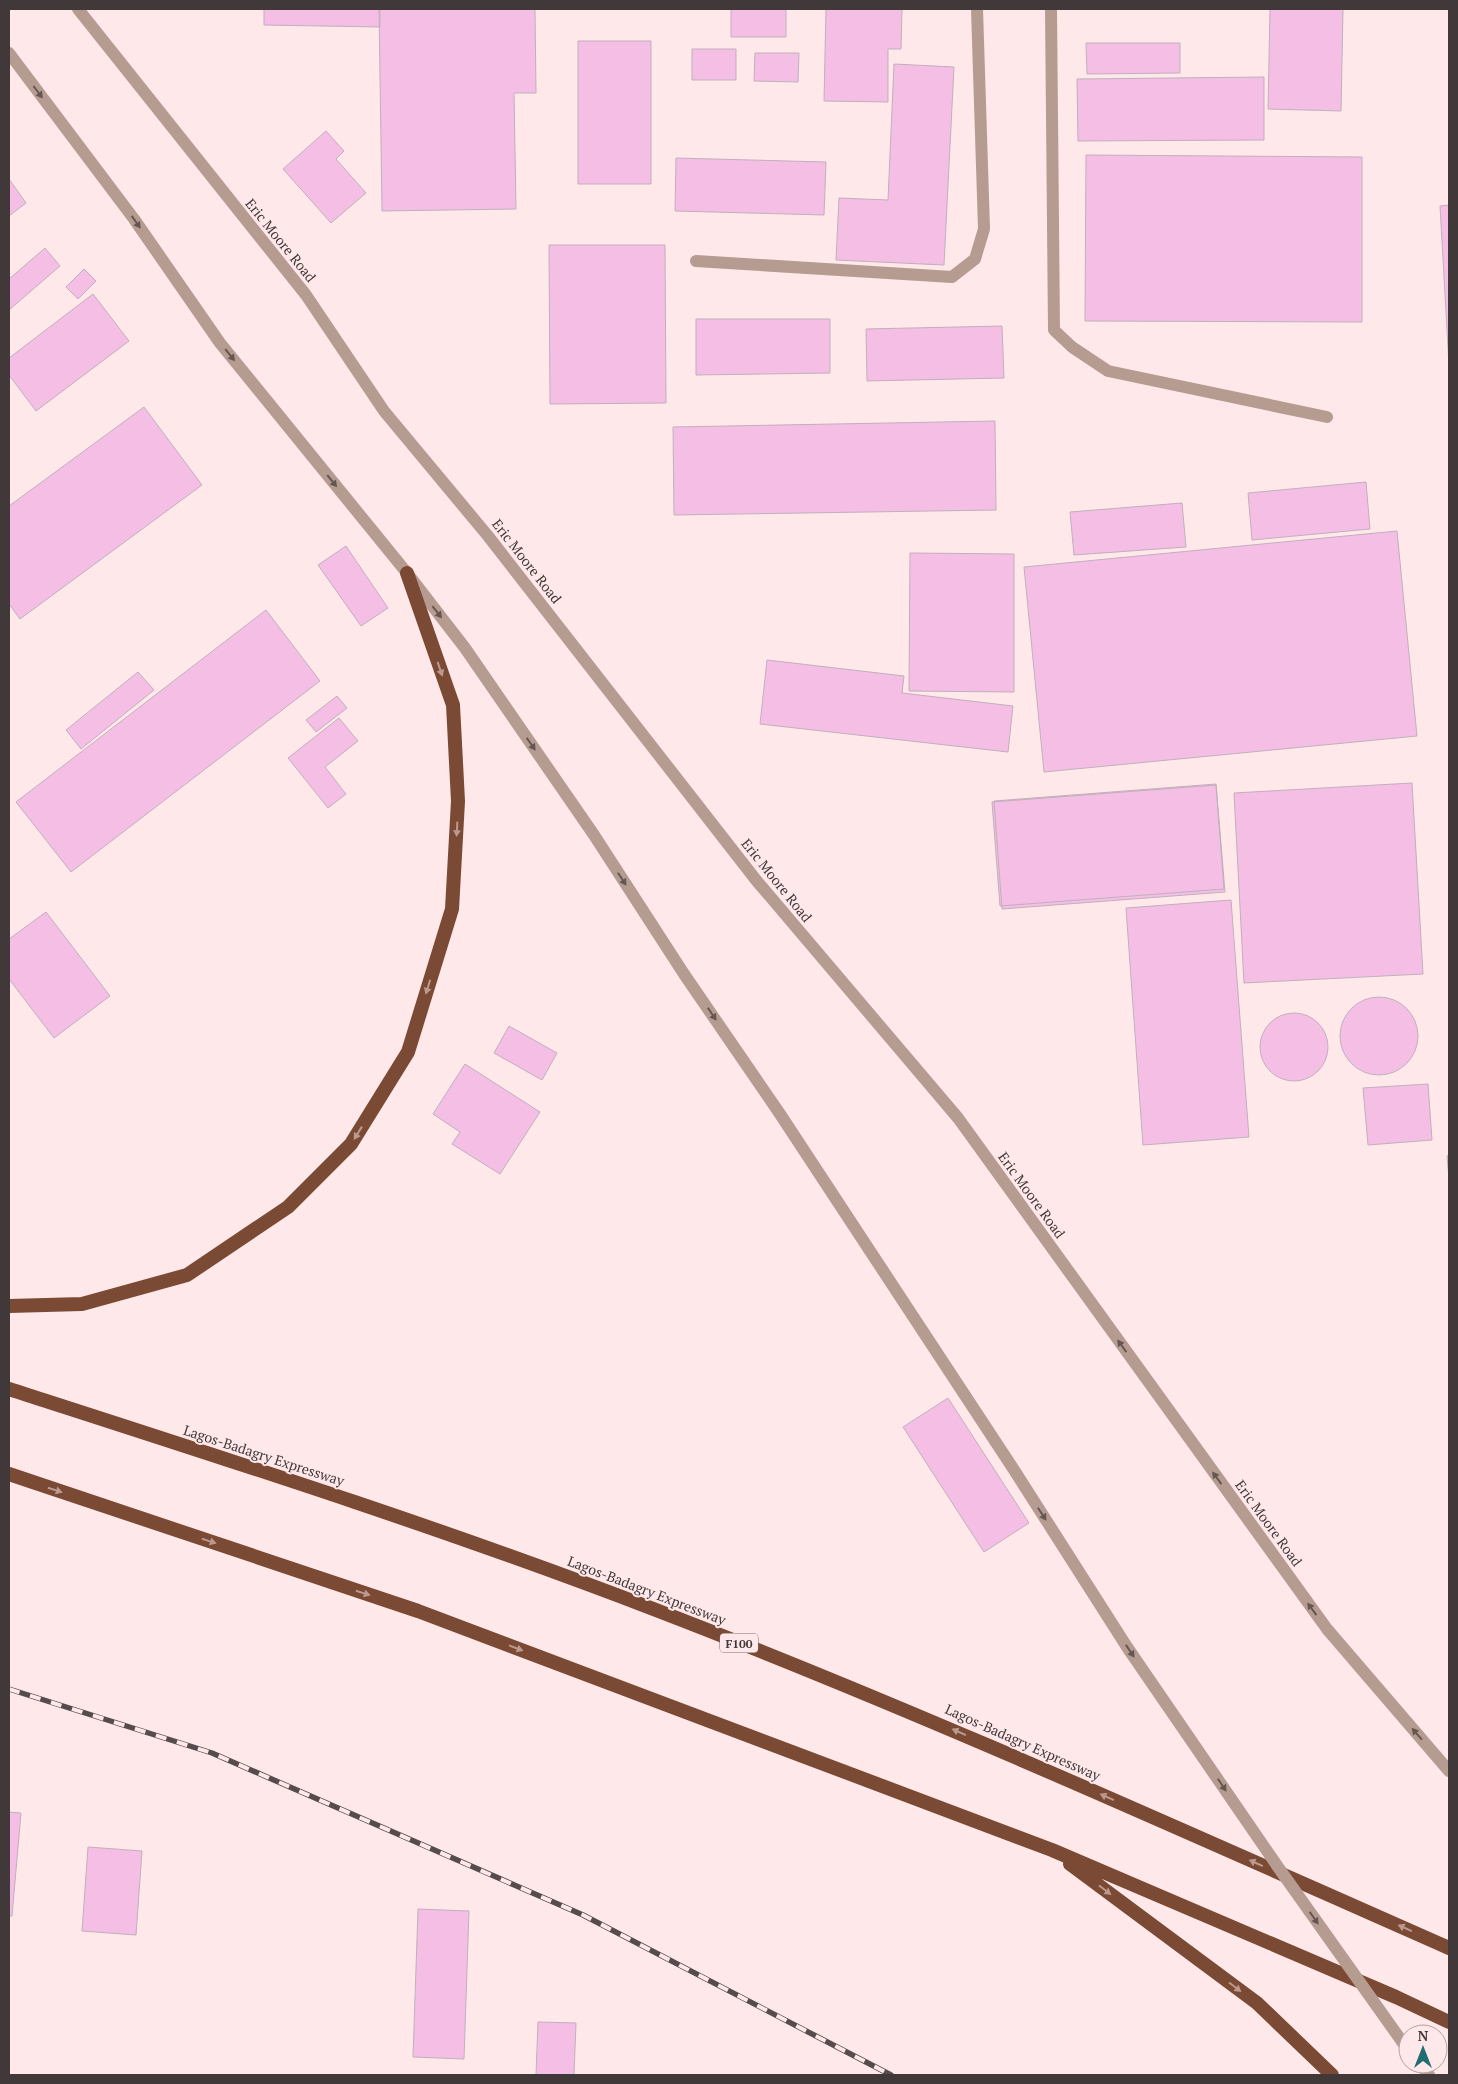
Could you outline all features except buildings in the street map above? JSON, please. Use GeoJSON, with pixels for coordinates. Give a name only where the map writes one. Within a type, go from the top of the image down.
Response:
{"type":"FeatureCollection","features":[{"type":"Feature","properties":{"kind":"highway"},"geometry":{"type":"LineString","coordinates":[[9,1306],[82,1304],[187,1275],[288,1207],[351,1144],[408,1052],[452,909],[458,801],[453,705],[407,573]]}},
{"type":"Feature","properties":{"kind":"highway","name":"Lagos-Badagry Expressway"},"geometry":{"type":"LineString","coordinates":[[9,1389],[370,1506],[655,1609],[943,1725],[1449,1948]]}},
{"type":"Feature","properties":{"kind":"highway"},"geometry":{"type":"LineString","coordinates":[[9,1474],[418,1611],[1052,1850],[1396,1996],[1449,2022]]}},
{"type":"Feature","properties":{"kind":"highway"},"geometry":{"type":"LineString","coordinates":[[1052,1850],[1257,2003],[1332,2075]]}},
{"type":"Feature","properties":{"kind":"street","name":"Eric Moore Road"},"geometry":{"type":"LineString","coordinates":[[78,9],[306,295],[384,411],[488,536],[756,880],[958,1118],[1327,1629],[1449,1771]]}},
{"type":"Feature","properties":{"kind":"street"},"geometry":{"type":"LineString","coordinates":[[696,261],[952,277],[975,259],[984,229],[977,9]]}},
{"type":"Feature","properties":{"kind":"street"},"geometry":{"type":"LineString","coordinates":[[1051,9],[1054,330],[1072,347],[1108,371],[1327,417]]}},
{"type":"Feature","properties":{"kind":"street"},"geometry":{"type":"LineString","coordinates":[[9,53],[134,219],[220,343],[407,573],[465,648],[594,835],[690,982],[780,1114],[1016,1473],[1127,1647],[1284,1875],[1398,2036]]}},
{"type":"Feature","properties":{"kind":"railway"},"geometry":{"type":"LineString","coordinates":[[9,1689],[212,1753],[583,1915],[891,2075]]}}]}
